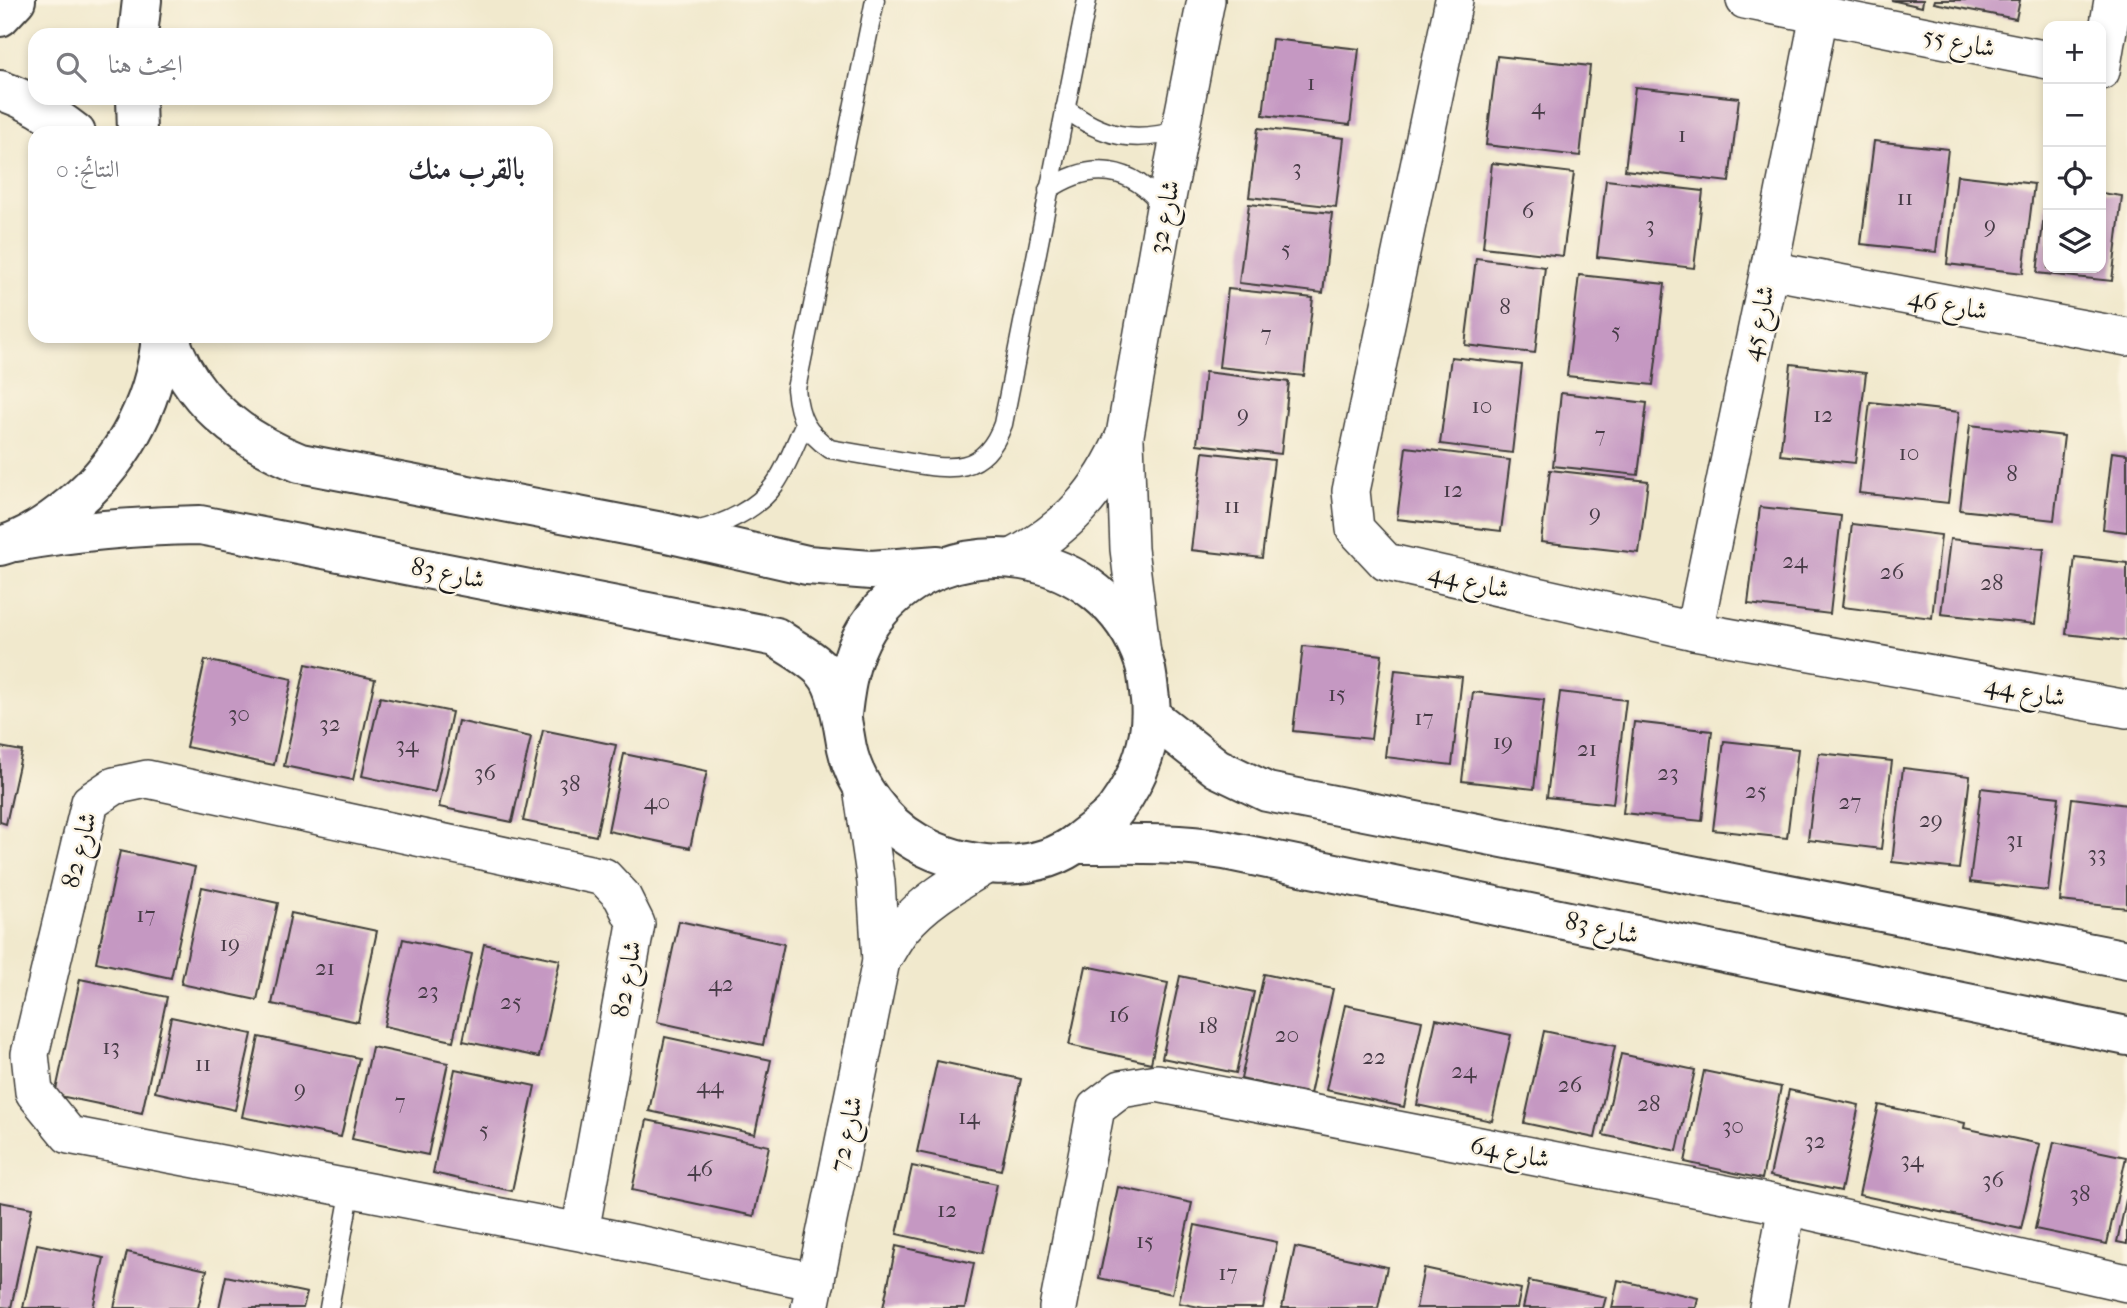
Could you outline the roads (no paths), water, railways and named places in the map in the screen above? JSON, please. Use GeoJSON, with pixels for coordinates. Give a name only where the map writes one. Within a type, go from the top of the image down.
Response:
{"type":"FeatureCollection","features":[{"type":"Feature","properties":{"kind":"street"},"geometry":{"type":"LineString","coordinates":[[0,17],[16,0]]}},
{"type":"Feature","properties":{"kind":"street"},"geometry":{"type":"LineString","coordinates":[[139,28],[142,0]]}},
{"type":"Feature","properties":{"kind":"street","name":"شارع 32"},"geometry":{"type":"LineString","coordinates":[[1143,659],[1129,549],[1125,435],[1165,208],[1206,0]]}},
{"type":"Feature","properties":{"kind":"street","name":"شارع 44"},"geometry":{"type":"LineString","coordinates":[[1454,0],[1351,491],[1355,529],[1386,562],[1694,631],[2127,709]]}},
{"type":"Feature","properties":{"kind":"street","name":"شارع 55"},"geometry":{"type":"LineString","coordinates":[[1745,0],[2043,59]]}},
{"type":"Feature","properties":{"kind":"street"},"geometry":{"type":"LineString","coordinates":[[2106,41],[2113,0]]}},
{"type":"Feature","properties":{"kind":"street","name":"شارع 45"},"geometry":{"type":"LineString","coordinates":[[1694,631],[1819,15]]}},
{"type":"Feature","properties":{"kind":"street"},"geometry":{"type":"LineString","coordinates":[[2106,72],[2127,76]]}},
{"type":"Feature","properties":{"kind":"street"},"geometry":{"type":"LineString","coordinates":[[0,90],[28,101]]}},
{"type":"Feature","properties":{"kind":"street"},"geometry":{"type":"LineString","coordinates":[[35,105],[67,126]]}},
{"type":"Feature","properties":{"kind":"street"},"geometry":{"type":"LineString","coordinates":[[136,105],[137,126]]}},
{"type":"Feature","properties":{"kind":"street","name":"شارع 46"},"geometry":{"type":"LineString","coordinates":[[1769,270],[2127,337]]}},
{"type":"Feature","properties":{"kind":"street"},"geometry":{"type":"LineString","coordinates":[[8,544],[51,521],[83,497],[110,467],[133,434],[149,397],[160,343]]}},
{"type":"Feature","properties":{"kind":"street"},"geometry":{"type":"LineString","coordinates":[[172,343],[185,373],[202,397],[222,418],[263,447],[300,463],[667,533],[807,565],[839,569],[914,568],[985,558],[1012,558],[1046,565],[1078,580],[1106,601],[1127,628],[1147,673],[1152,717],[1141,766],[1115,811],[1075,844],[1047,857],[1017,864],[986,865],[949,858],[914,841],[885,817],[862,787],[848,751],[842,713],[846,680],[856,648],[874,618],[897,594],[926,575],[957,562]]}},
{"type":"Feature","properties":{"kind":"street","name":"شارع 32"},"geometry":{"type":"LineString","coordinates":[[1012,558],[1054,533],[1089,499],[1115,458],[1125,435]]}},
{"type":"Feature","properties":{"kind":"street","name":"شارع 83"},"geometry":{"type":"LineString","coordinates":[[8,544],[88,530],[200,524],[776,637],[825,673],[842,713]]}},
{"type":"Feature","properties":{"kind":"street"},"geometry":{"type":"LineString","coordinates":[[1152,717],[1217,768],[1267,792],[2127,960]]}},
{"type":"Feature","properties":{"kind":"street","name":"شارع 82"},"geometry":{"type":"LineString","coordinates":[[580,1232],[636,924],[622,896],[604,877],[147,779],[114,786],[90,802],[30,1054],[34,1093],[69,1135],[580,1232],[813,1295]]}},
{"type":"Feature","properties":{"kind":"street","name":"شارع 72"},"geometry":{"type":"LineString","coordinates":[[813,1295],[881,961],[876,883],[862,787]]}},
{"type":"Feature","properties":{"kind":"street","name":"شارع 83"},"geometry":{"type":"LineString","coordinates":[[1075,844],[1188,844],[1224,850],[2127,1036]]}},
{"type":"Feature","properties":{"kind":"street","name":"شارع 72"},"geometry":{"type":"LineString","coordinates":[[881,961],[902,928],[925,905],[986,865]]}},
{"type":"Feature","properties":{"kind":"street","name":"شارع 64"},"geometry":{"type":"LineString","coordinates":[[1058,1308],[1096,1108],[1121,1089],[1157,1083],[1787,1206],[2127,1283]]}},
{"type":"Feature","properties":{"kind":"street"},"geometry":{"type":"LineString","coordinates":[[1768,1308],[1787,1206]]}},
{"type":"Feature","properties":{"kind":"lane"},"geometry":{"type":"LineString","coordinates":[[875,0],[796,390],[798,408],[804,425],[815,439],[830,449],[947,469],[972,462],[992,446],[1003,424],[1087,0]]}},
{"type":"Feature","properties":{"kind":"lane"},"geometry":{"type":"LineString","coordinates":[[1065,108],[1092,127],[1126,137],[1145,138],[1181,130]]}},
{"type":"Feature","properties":{"kind":"lane"},"geometry":{"type":"LineString","coordinates":[[1048,190],[1063,179],[1082,172],[1101,170],[1138,181],[1165,208]]}},
{"type":"Feature","properties":{"kind":"lane"},"geometry":{"type":"LineString","coordinates":[[667,533],[697,531],[726,522],[752,506],[774,486],[804,425]]}},
{"type":"Feature","properties":{"kind":"lane"},"geometry":{"type":"LineString","coordinates":[[329,1308],[351,1188]]}}]}
